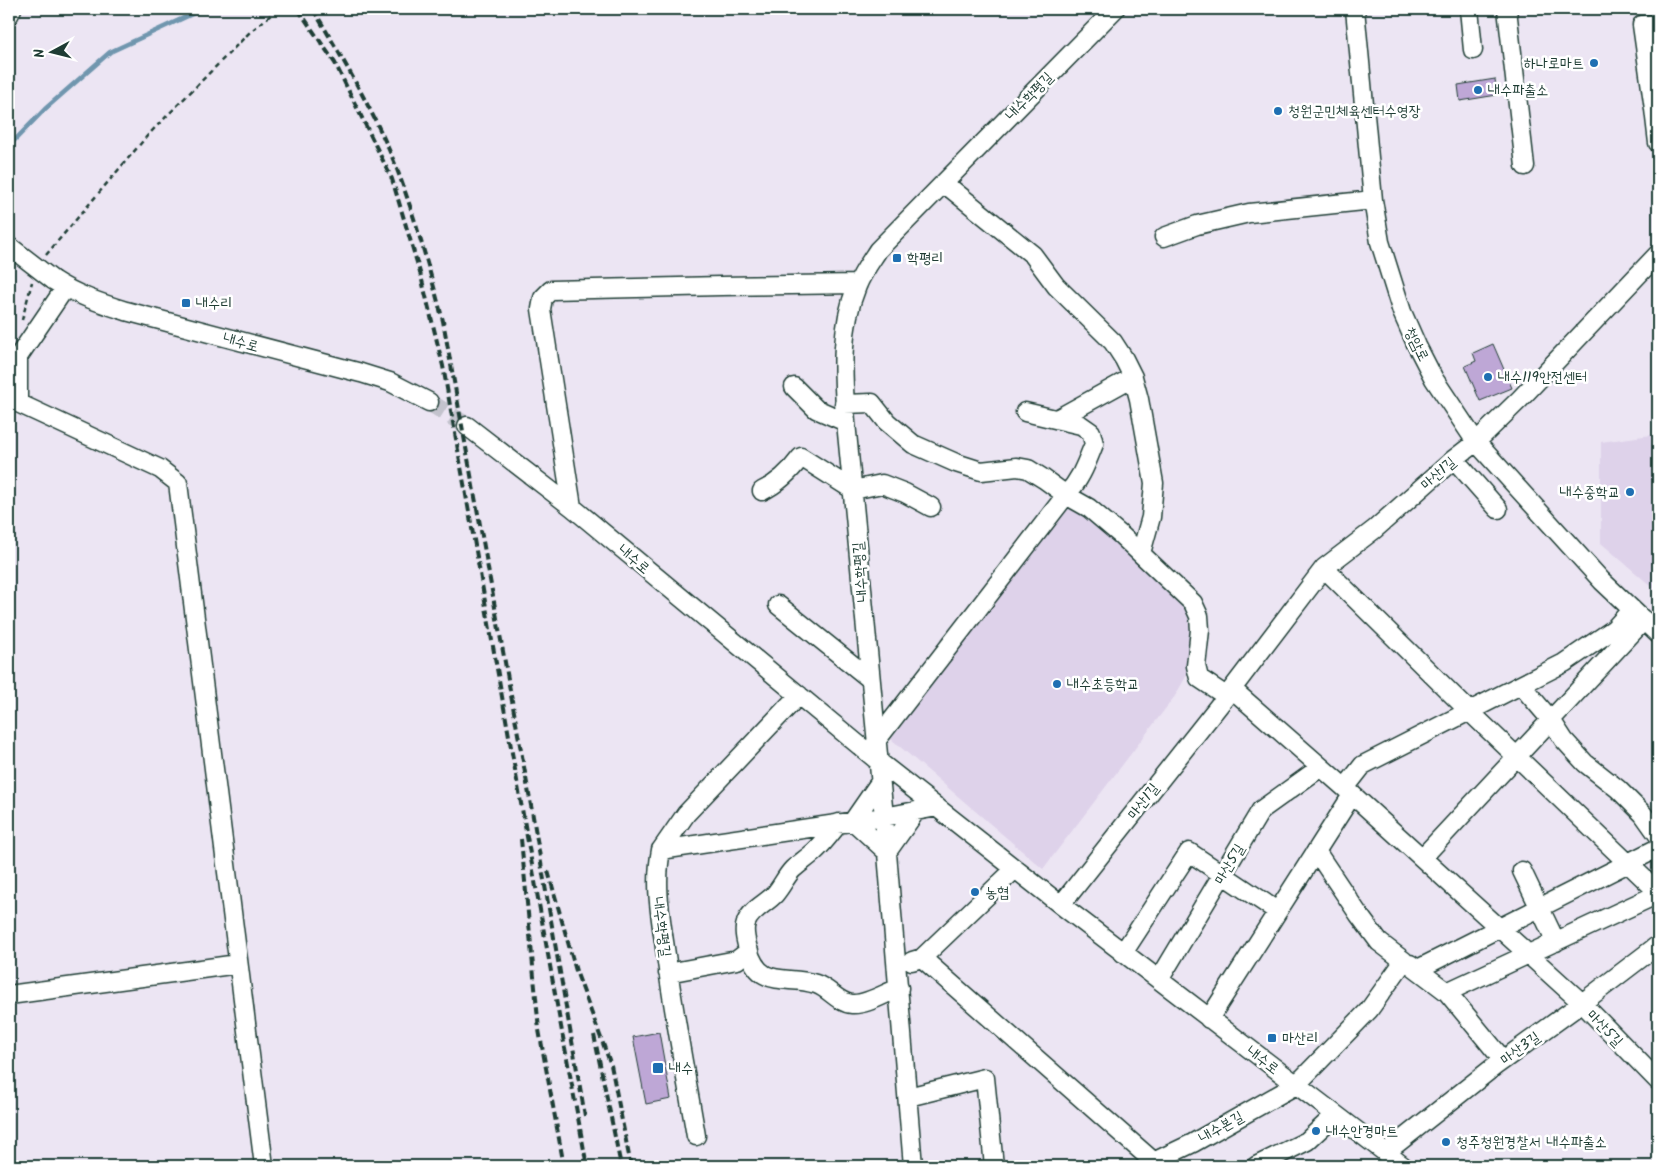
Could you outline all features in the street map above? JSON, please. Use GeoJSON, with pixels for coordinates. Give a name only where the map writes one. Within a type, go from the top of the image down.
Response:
{"type":"FeatureCollection","features":[{"type":"Feature","properties":{"kind":"street"},"geometry":{"type":"LineString","coordinates":[[9,15],[12,9]]}},
{"type":"Feature","properties":{"kind":"street","name":"내수학평길"},"geometry":{"type":"LineString","coordinates":[[913,1166],[898,966],[844,404],[846,321],[858,284],[878,250],[1116,9]]}},
{"type":"Feature","properties":{"kind":"street","name":"청암로"},"geometry":{"type":"LineString","coordinates":[[1355,9],[1373,200],[1380,242],[1402,312],[1417,346],[1434,379],[1476,442],[1602,580],[1649,623]]}},
{"type":"Feature","properties":{"kind":"street"},"geometry":{"type":"LineString","coordinates":[[1469,9],[1473,50]]}},
{"type":"Feature","properties":{"kind":"street"},"geometry":{"type":"LineString","coordinates":[[1506,9],[1525,166]]}},
{"type":"Feature","properties":{"kind":"street"},"geometry":{"type":"LineString","coordinates":[[1658,23],[1642,26],[1656,108],[1658,142]]}},
{"type":"Feature","properties":{"kind":"street"},"geometry":{"type":"LineString","coordinates":[[944,183],[1033,255],[1056,286],[1113,342],[1124,359],[1133,377],[1139,399],[1154,483],[1151,517],[1141,553]]}},
{"type":"Feature","properties":{"kind":"street"},"geometry":{"type":"LineString","coordinates":[[1164,237],[1198,225],[1249,213],[1373,200]]}},
{"type":"Feature","properties":{"kind":"street","name":"내수로"},"geometry":{"type":"LineString","coordinates":[[9,246],[59,284],[91,300],[390,382],[429,402]]}},
{"type":"Feature","properties":{"kind":"street","name":"마산1길"},"geometry":{"type":"LineString","coordinates":[[1061,906],[1229,693],[1324,568],[1375,529],[1476,442],[1520,399],[1658,254]]}},
{"type":"Feature","properties":{"kind":"street"},"geometry":{"type":"LineString","coordinates":[[9,375],[59,284]]}},
{"type":"Feature","properties":{"kind":"street"},"geometry":{"type":"LineString","coordinates":[[572,507],[541,309],[543,298],[551,290],[858,284]]}},
{"type":"Feature","properties":{"kind":"street"},"geometry":{"type":"LineString","coordinates":[[18,356],[18,403],[160,469],[178,483],[264,1166]]}},
{"type":"Feature","properties":{"kind":"street"},"geometry":{"type":"LineString","coordinates":[[1057,419],[1133,377]]}},
{"type":"Feature","properties":{"kind":"street"},"geometry":{"type":"LineString","coordinates":[[794,387],[816,409],[846,422]]}},
{"type":"Feature","properties":{"kind":"street"},"geometry":{"type":"LineString","coordinates":[[844,404],[872,403],[888,422],[913,444],[956,463],[981,471],[1017,467],[1028,469],[1089,508],[1141,553],[1193,603],[1199,616],[1200,630],[1196,666],[1198,678],[1229,693]]}},
{"type":"Feature","properties":{"kind":"street"},"geometry":{"type":"LineString","coordinates":[[876,741],[1066,495],[1077,484],[1094,444],[1091,432],[1082,425],[1025,412]]}},
{"type":"Feature","properties":{"kind":"street","name":"내수로"},"geometry":{"type":"LineString","coordinates":[[467,426],[572,507],[878,761],[1061,906],[1403,1166]]}},
{"type":"Feature","properties":{"kind":"street"},"geometry":{"type":"LineString","coordinates":[[762,491],[775,485],[791,471],[801,457],[853,490],[882,484],[904,493],[931,508]]}},
{"type":"Feature","properties":{"kind":"street"},"geometry":{"type":"LineString","coordinates":[[1454,459],[1498,509]]}},
{"type":"Feature","properties":{"kind":"street"},"geometry":{"type":"LineString","coordinates":[[1324,568],[1658,893],[1447,992]]}},
{"type":"Feature","properties":{"kind":"street"},"geometry":{"type":"LineString","coordinates":[[778,605],[870,679]]}},
{"type":"Feature","properties":{"kind":"street"},"geometry":{"type":"LineString","coordinates":[[1209,1018],[1316,850],[1363,765],[1564,663],[1614,629],[1649,623]]}},
{"type":"Feature","properties":{"kind":"street"},"geometry":{"type":"LineString","coordinates":[[1422,858],[1551,720],[1649,623]]}},
{"type":"Feature","properties":{"kind":"street"},"geometry":{"type":"LineString","coordinates":[[1521,685],[1551,720],[1564,740],[1585,763],[1618,789],[1643,814],[1658,835]]}},
{"type":"Feature","properties":{"kind":"street","name":"마산5길"},"geometry":{"type":"LineString","coordinates":[[1229,693],[1349,791],[1582,1004],[1658,1081]]}},
{"type":"Feature","properties":{"kind":"street"},"geometry":{"type":"LineString","coordinates":[[661,850],[686,814],[798,695]]}},
{"type":"Feature","properties":{"kind":"street","name":"마산5길"},"geometry":{"type":"LineString","coordinates":[[1159,980],[1261,810],[1321,768]]}},
{"type":"Feature","properties":{"kind":"street"},"geometry":{"type":"LineString","coordinates":[[880,782],[846,822],[815,852],[792,870],[775,894],[758,908],[746,922],[745,935],[754,963],[763,974],[772,979],[815,984],[827,989],[845,1002],[853,1004],[863,1003],[899,988]]}},
{"type":"Feature","properties":{"kind":"street"},"geometry":{"type":"LineString","coordinates":[[661,850],[884,817],[937,807]]}},
{"type":"Feature","properties":{"kind":"street"},"geometry":{"type":"LineString","coordinates":[[846,822],[887,852],[916,811]]}},
{"type":"Feature","properties":{"kind":"street"},"geometry":{"type":"LineString","coordinates":[[1296,1085],[1411,965],[1498,927],[1658,848]]}},
{"type":"Feature","properties":{"kind":"street","name":"내수학평길"},"geometry":{"type":"LineString","coordinates":[[661,850],[657,890],[668,973],[696,1136]]}},
{"type":"Feature","properties":{"kind":"street"},"geometry":{"type":"LineString","coordinates":[[1316,850],[1379,942],[1447,992],[1503,1060]]}},
{"type":"Feature","properties":{"kind":"street"},"geometry":{"type":"LineString","coordinates":[[1123,953],[1189,852],[1278,911]]}},
{"type":"Feature","properties":{"kind":"street"},"geometry":{"type":"LineString","coordinates":[[898,966],[922,958],[1016,869]]}},
{"type":"Feature","properties":{"kind":"street"},"geometry":{"type":"LineString","coordinates":[[1522,870],[1556,942]]}},
{"type":"Feature","properties":{"kind":"street","name":"마산3길"},"geometry":{"type":"LineString","coordinates":[[1385,1154],[1503,1060],[1582,1004],[1658,945]]}},
{"type":"Feature","properties":{"kind":"street","name":"내수학평길"},"geometry":{"type":"LineString","coordinates":[[668,973],[736,960],[749,951]]}},
{"type":"Feature","properties":{"kind":"street"},"geometry":{"type":"LineString","coordinates":[[922,958],[1150,1164]]}},
{"type":"Feature","properties":{"kind":"street"},"geometry":{"type":"LineString","coordinates":[[9,995],[238,964]]}},
{"type":"Feature","properties":{"kind":"street"},"geometry":{"type":"LineString","coordinates":[[908,1097],[985,1078],[994,1166]]}},
{"type":"Feature","properties":{"kind":"street","name":"내수본길"},"geometry":{"type":"LineString","coordinates":[[1150,1164],[1193,1143],[1296,1085]]}},
{"type":"Feature","properties":{"kind":"street"},"geometry":{"type":"LineString","coordinates":[[1256,1166],[1308,1141],[1335,1115]]}},
{"type":"Feature","properties":{"kind":"path"},"geometry":{"type":"LineString","coordinates":[[43,261],[47,252],[148,135],[249,33],[278,9]]}},
{"type":"Feature","properties":{"kind":"path"},"geometry":{"type":"LineString","coordinates":[[22,324],[30,287],[34,278]]}},
{"type":"Feature","properties":{"kind":"shaded area","name":"내수중학교"},"geometry":{"type":"Polygon","coordinates":[[[1658,434],[1658,592],[1601,543],[1601,442],[1658,434]]]}},
{"type":"Feature","properties":{"kind":"shaded area","name":"내수초등학교"},"geometry":{"type":"Polygon","coordinates":[[[1071,503],[1106,529],[1190,609],[1197,637],[1188,673],[1175,696],[1043,869],[891,739],[1071,503]]]}},
{"type":"Feature","properties":{"kind":"building","name":"내수파출소"},"geometry":{"type":"Polygon","coordinates":[[[1495,79],[1497,95],[1460,101],[1458,85],[1495,79]]]}},
{"type":"Feature","properties":{"kind":"building","name":"내수119안전센터"},"geometry":{"type":"Polygon","coordinates":[[[1493,344],[1512,388],[1480,401],[1465,366],[1476,361],[1473,353],[1493,344]]]}},
{"type":"Feature","properties":{"kind":"building"},"geometry":{"type":"Polygon","coordinates":[[[659,1032],[671,1099],[646,1104],[633,1037],[659,1032]]]}},
{"type":"Feature","properties":{"kind":"waterway"},"geometry":{"type":"LineString","coordinates":[[9,146],[45,109],[110,52],[203,9]]}},
{"type":"Feature","properties":{"kind":"tunnel"},"geometry":{"type":"LineString","coordinates":[[429,402],[467,426]]}},
{"type":"Feature","properties":{"kind":"railway"},"geometry":{"type":"LineString","coordinates":[[298,9],[335,63],[392,179],[421,276],[443,366],[587,1166]]}},
{"type":"Feature","properties":{"kind":"railway"},"geometry":{"type":"LineString","coordinates":[[313,9],[367,104],[395,164],[427,262],[443,321],[585,1116]]}},
{"type":"Feature","properties":{"kind":"railway"},"geometry":{"type":"LineString","coordinates":[[521,839],[539,1030],[564,1166]]}},
{"type":"Feature","properties":{"kind":"railway"},"geometry":{"type":"LineString","coordinates":[[548,871],[576,971],[611,1065],[631,1166]]}},
{"type":"Feature","properties":{"kind":"railway"},"geometry":{"type":"LineString","coordinates":[[594,1035],[621,1166]]}},
{"type":"Feature","properties":{"kind":"place","name":"하나로마트"},"geometry":{"type":"Point","coordinates":[1594,63]}},
{"type":"Feature","properties":{"kind":"place","name":"내수파출소"},"geometry":{"type":"Point","coordinates":[1478,90]}},
{"type":"Feature","properties":{"kind":"place","name":"청원군민체육센터수영장"},"geometry":{"type":"Point","coordinates":[1278,111]}},
{"type":"Feature","properties":{"kind":"place","name":"학평리"},"geometry":{"type":"Point","coordinates":[897,258]}},
{"type":"Feature","properties":{"kind":"place","name":"내수리"},"geometry":{"type":"Point","coordinates":[186,303]}},
{"type":"Feature","properties":{"kind":"place","name":"내수119안전센터"},"geometry":{"type":"Point","coordinates":[1488,377]}},
{"type":"Feature","properties":{"kind":"place","name":"내수중학교"},"geometry":{"type":"Point","coordinates":[1630,492]}},
{"type":"Feature","properties":{"kind":"place","name":"내수초등학교"},"geometry":{"type":"Point","coordinates":[1057,684]}},
{"type":"Feature","properties":{"kind":"place","name":"농협"},"geometry":{"type":"Point","coordinates":[975,892]}},
{"type":"Feature","properties":{"kind":"place","name":"마산리"},"geometry":{"type":"Point","coordinates":[1272,1038]}},
{"type":"Feature","properties":{"kind":"place","name":"내수"},"geometry":{"type":"Point","coordinates":[658,1068]}},
{"type":"Feature","properties":{"kind":"place","name":"내수안경마트"},"geometry":{"type":"Point","coordinates":[1316,1131]}},
{"type":"Feature","properties":{"kind":"place","name":"청주청원경찰서 내수파출소"},"geometry":{"type":"Point","coordinates":[1446,1142]}}]}
